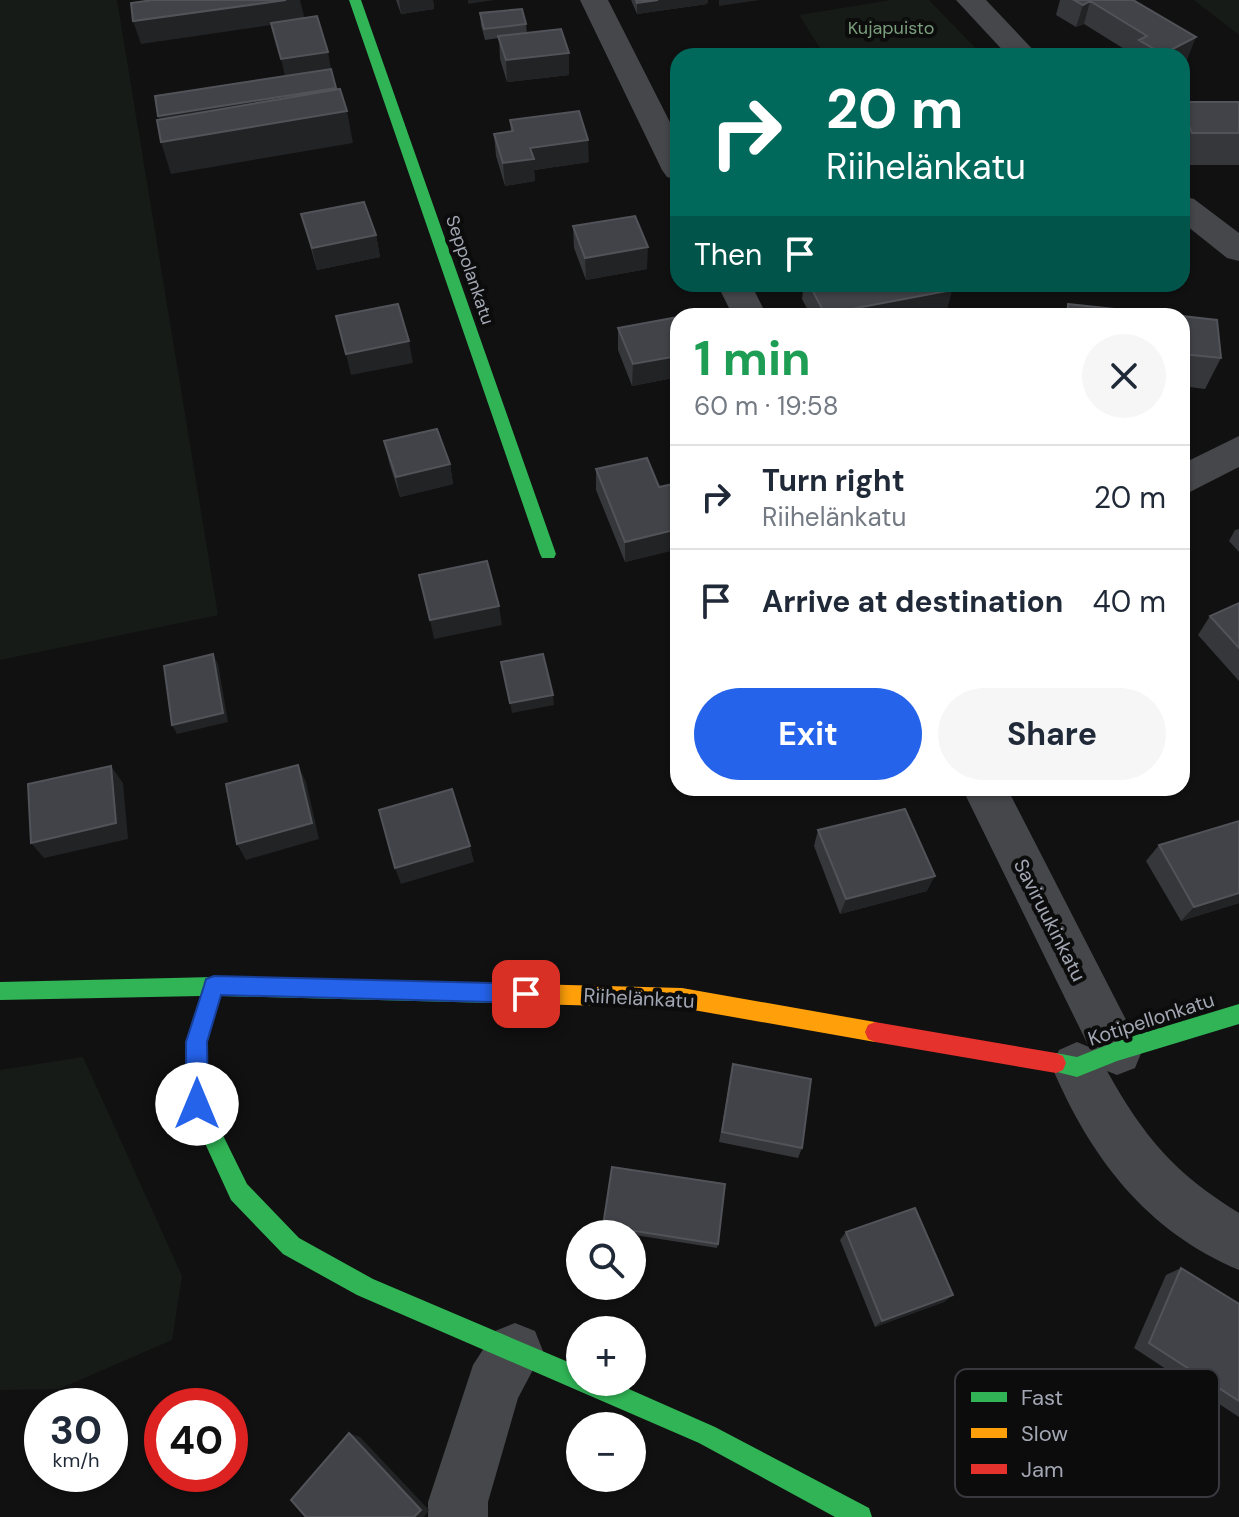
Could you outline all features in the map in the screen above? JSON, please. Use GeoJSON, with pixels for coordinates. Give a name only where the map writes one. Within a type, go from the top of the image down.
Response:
{"type":"FeatureCollection","features":[{"type":"Feature","properties":{"kind":"street","name":"Seppolankatu"},"geometry":{"type":"LineString","coordinates":[[355,0],[548,554]]}},
{"type":"Feature","properties":{"kind":"street"},"geometry":{"type":"LineString","coordinates":[[594,0],[670,154]]}},
{"type":"Feature","properties":{"kind":"street"},"geometry":{"type":"LineString","coordinates":[[970,0],[1016,48]]}},
{"type":"Feature","properties":{"kind":"street"},"geometry":{"type":"LineString","coordinates":[[1190,212],[1239,250]]}},
{"type":"Feature","properties":{"kind":"street"},"geometry":{"type":"LineString","coordinates":[[1190,478],[1239,450]]}},
{"type":"Feature","properties":{"kind":"street","name":"Saviruukinkatu"},"geometry":{"type":"LineString","coordinates":[[987,796],[1097,1059]]}},
{"type":"Feature","properties":{"kind":"street"},"geometry":{"type":"LineString","coordinates":[[214,986],[197,1042],[197,1104],[239,1192],[291,1246],[365,1287],[566,1373]]}},
{"type":"Feature","properties":{"kind":"street","name":"Riihelänkatu"},"geometry":{"type":"LineString","coordinates":[[0,991],[214,986],[682,998],[1097,1059]]}},
{"type":"Feature","properties":{"kind":"street","name":"Kotipellonkatu"},"geometry":{"type":"LineString","coordinates":[[1097,1059],[1239,1014]]}},
{"type":"Feature","properties":{"kind":"street"},"geometry":{"type":"LineString","coordinates":[[1097,1059],[1114,1130],[1147,1175],[1211,1227],[1239,1243]]}},
{"type":"Feature","properties":{"kind":"street"},"geometry":{"type":"LineString","coordinates":[[458,1517],[458,1502],[493,1385],[515,1351]]}},
{"type":"Feature","properties":{"kind":"street"},"geometry":{"type":"LineString","coordinates":[[618,1396],[707,1435],[860,1517]]}},
{"type":"Feature","properties":{"kind":"green space"},"geometry":{"type":"Polygon","coordinates":[[[0,0],[117,0],[218,615],[0,660],[0,0]]]}},
{"type":"Feature","properties":{"kind":"green space","name":"Kujapuisto"},"geometry":{"type":"Polygon","coordinates":[[[891,0],[929,0],[975,48],[820,48],[799,15],[891,0]]]}},
{"type":"Feature","properties":{"kind":"green space"},"geometry":{"type":"Polygon","coordinates":[[[1194,0],[1239,0],[1239,35],[1194,0]]]}},
{"type":"Feature","properties":{"kind":"green space"},"geometry":{"type":"Polygon","coordinates":[[[83,1057],[182,1276],[172,1340],[61,1388],[0,1390],[0,1070],[83,1057]]]}},
{"type":"Feature","properties":{"kind":"building"},"geometry":{"type":"Polygon","coordinates":[[[153,0],[286,0],[133,21],[131,3],[153,0]]]}},
{"type":"Feature","properties":{"kind":"building"},"geometry":{"type":"Polygon","coordinates":[[[1074,0],[1133,0],[1196,37],[1175,48],[1153,48],[1139,40],[1147,36],[1090,1],[1083,5],[1074,0]]]}},
{"type":"Feature","properties":{"kind":"building"},"geometry":{"type":"Polygon","coordinates":[[[522,9],[526,24],[484,29],[480,13],[522,9]]]}},
{"type":"Feature","properties":{"kind":"building"},"geometry":{"type":"Polygon","coordinates":[[[317,16],[328,52],[281,59],[271,23],[317,16]]]}},
{"type":"Feature","properties":{"kind":"building"},"geometry":{"type":"Polygon","coordinates":[[[561,29],[569,53],[506,60],[498,36],[561,29]]]}},
{"type":"Feature","properties":{"kind":"building"},"geometry":{"type":"Polygon","coordinates":[[[331,69],[336,88],[158,116],[155,96],[331,69]]]}},
{"type":"Feature","properties":{"kind":"building"},"geometry":{"type":"Polygon","coordinates":[[[340,89],[347,111],[161,142],[157,120],[340,89]]]}},
{"type":"Feature","properties":{"kind":"building"},"geometry":{"type":"Polygon","coordinates":[[[1190,102],[1239,102],[1239,133],[1192,133],[1190,102]]]}},
{"type":"Feature","properties":{"kind":"building"},"geometry":{"type":"Polygon","coordinates":[[[579,111],[588,140],[530,148],[534,159],[503,163],[494,134],[513,131],[510,120],[579,111]]]}},
{"type":"Feature","properties":{"kind":"building"},"geometry":{"type":"Polygon","coordinates":[[[364,202],[376,235],[312,248],[301,214],[364,202]]]}},
{"type":"Feature","properties":{"kind":"building"},"geometry":{"type":"Polygon","coordinates":[[[635,216],[648,247],[585,258],[573,226],[635,216]]]}},
{"type":"Feature","properties":{"kind":"building"},"geometry":{"type":"Polygon","coordinates":[[[813,292],[941,292],[857,308],[822,308],[813,292]]]}},
{"type":"Feature","properties":{"kind":"building"},"geometry":{"type":"Polygon","coordinates":[[[398,304],[409,341],[346,354],[336,316],[398,304]]]}},
{"type":"Feature","properties":{"kind":"building"},"geometry":{"type":"Polygon","coordinates":[[[1068,304],[1105,308],[1068,308],[1068,304]]]}},
{"type":"Feature","properties":{"kind":"building"},"geometry":{"type":"Polygon","coordinates":[[[1190,317],[1217,320],[1221,358],[1190,355],[1190,317]]]}},
{"type":"Feature","properties":{"kind":"building"},"geometry":{"type":"Polygon","coordinates":[[[670,318],[670,357],[633,364],[618,328],[670,318]]]}},
{"type":"Feature","properties":{"kind":"building"},"geometry":{"type":"Polygon","coordinates":[[[437,429],[450,464],[396,477],[384,441],[437,429]]]}},
{"type":"Feature","properties":{"kind":"building"},"geometry":{"type":"Polygon","coordinates":[[[647,458],[659,487],[670,485],[670,531],[625,542],[596,469],[647,458]]]}},
{"type":"Feature","properties":{"kind":"building"},"geometry":{"type":"Polygon","coordinates":[[[487,561],[499,606],[430,620],[419,575],[487,561]]]}},
{"type":"Feature","properties":{"kind":"building"},"geometry":{"type":"Polygon","coordinates":[[[1239,603],[1239,648],[1210,616],[1239,603]]]}},
{"type":"Feature","properties":{"kind":"building"},"geometry":{"type":"Polygon","coordinates":[[[213,654],[223,713],[172,725],[164,666],[213,654]]]}},
{"type":"Feature","properties":{"kind":"building"},"geometry":{"type":"Polygon","coordinates":[[[543,654],[553,695],[510,703],[501,662],[543,654]]]}},
{"type":"Feature","properties":{"kind":"building"},"geometry":{"type":"Polygon","coordinates":[[[298,765],[312,823],[237,844],[226,784],[298,765]]]}},
{"type":"Feature","properties":{"kind":"building"},"geometry":{"type":"Polygon","coordinates":[[[111,766],[116,823],[31,843],[28,784],[111,766]]]}},
{"type":"Feature","properties":{"kind":"building"},"geometry":{"type":"Polygon","coordinates":[[[452,789],[470,846],[395,868],[379,810],[452,789]]]}},
{"type":"Feature","properties":{"kind":"building"},"geometry":{"type":"Polygon","coordinates":[[[905,809],[935,876],[846,899],[818,830],[905,809]]]}},
{"type":"Feature","properties":{"kind":"building"},"geometry":{"type":"Polygon","coordinates":[[[1239,821],[1239,893],[1194,907],[1159,845],[1239,821]]]}},
{"type":"Feature","properties":{"kind":"building"},"geometry":{"type":"Polygon","coordinates":[[[733,1064],[811,1079],[802,1148],[722,1132],[733,1064]]]}},
{"type":"Feature","properties":{"kind":"building"},"geometry":{"type":"Polygon","coordinates":[[[612,1167],[725,1184],[718,1244],[646,1233],[646,1220],[604,1220],[612,1167]]]}},
{"type":"Feature","properties":{"kind":"building"},"geometry":{"type":"Polygon","coordinates":[[[915,1208],[953,1295],[882,1321],[846,1232],[915,1208]]]}},
{"type":"Feature","properties":{"kind":"building"},"geometry":{"type":"Polygon","coordinates":[[[1181,1268],[1239,1304],[1239,1401],[1219,1388],[1219,1369],[1189,1369],[1149,1343],[1181,1268]]]}},
{"type":"Feature","properties":{"kind":"building"},"geometry":{"type":"Polygon","coordinates":[[[349,1433],[421,1510],[414,1517],[306,1517],[291,1500],[349,1433]]]}},
{"type":"Feature","properties":{"kind":"traffic: fast"},"geometry":{"type":"LineString","coordinates":[[355,0],[548,554]]}},
{"type":"Feature","properties":{"kind":"traffic: fast"},"geometry":{"type":"LineString","coordinates":[[214,986],[197,1042],[197,1104],[239,1192],[291,1246],[365,1287],[566,1373]]}},
{"type":"Feature","properties":{"kind":"traffic: fast"},"geometry":{"type":"LineString","coordinates":[[0,991],[214,986],[530,994]]}},
{"type":"Feature","properties":{"kind":"traffic: fast"},"geometry":{"type":"LineString","coordinates":[[1056,1063],[1077,1067],[1117,1051],[1239,1014]]}},
{"type":"Feature","properties":{"kind":"traffic: fast"},"geometry":{"type":"LineString","coordinates":[[618,1396],[707,1435],[860,1517]]}},
{"type":"Feature","properties":{"kind":"traffic: slow"},"geometry":{"type":"LineString","coordinates":[[530,994],[682,998],[875,1032]]}},
{"type":"Feature","properties":{"kind":"traffic: jam"},"geometry":{"type":"LineString","coordinates":[[875,1032],[1056,1063]]}},
{"type":"Feature","properties":{"kind":"route"},"geometry":{"type":"LineString","coordinates":[[197,1104],[197,1042],[214,986],[526,994]]}}]}
